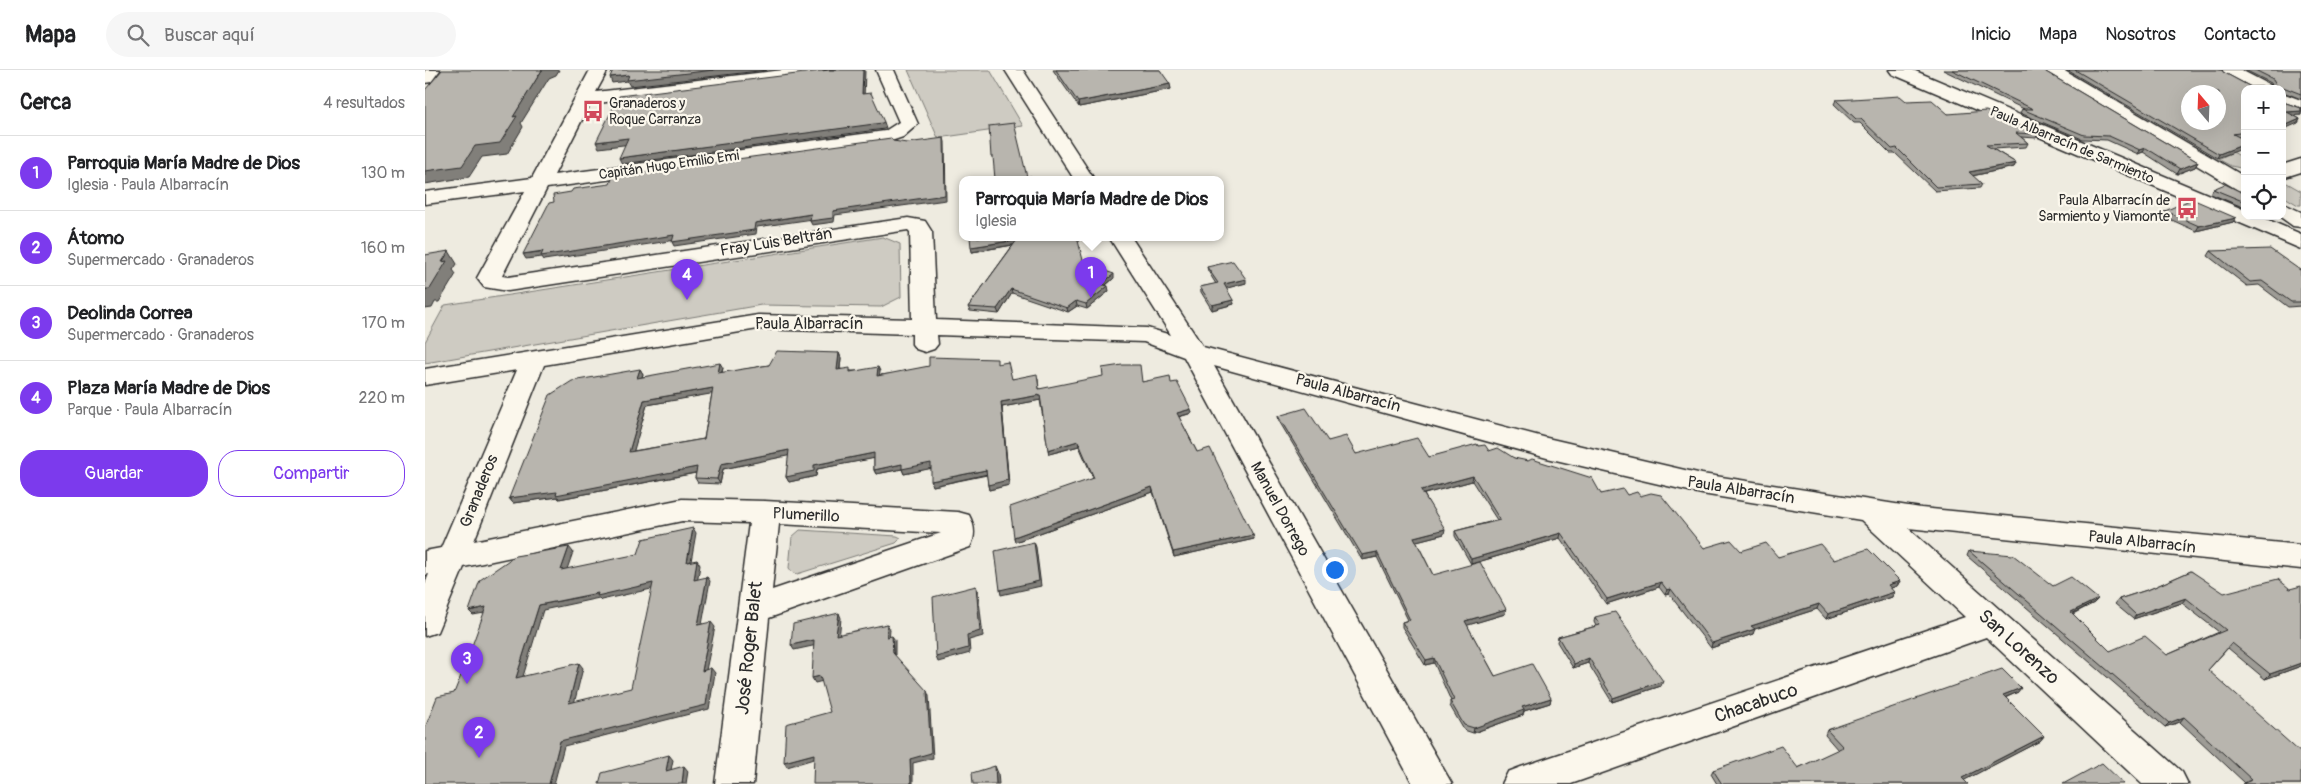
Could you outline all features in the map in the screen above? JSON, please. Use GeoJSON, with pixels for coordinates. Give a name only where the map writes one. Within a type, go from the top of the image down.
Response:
{"type":"FeatureCollection","features":[{"type":"Feature","properties":{"kind":"street"},"geometry":{"type":"LineString","coordinates":[[425,78],[431,70]]}},
{"type":"Feature","properties":{"kind":"street"},"geometry":{"type":"LineString","coordinates":[[540,182],[599,70]]}},
{"type":"Feature","properties":{"kind":"street"},"geometry":{"type":"LineString","coordinates":[[583,99],[827,70]]}},
{"type":"Feature","properties":{"kind":"street","name":"Capitán Hugo Emilio Emi"},"geometry":{"type":"LineString","coordinates":[[425,198],[888,136],[909,124],[885,70]]}},
{"type":"Feature","properties":{"kind":"street"},"geometry":{"type":"LineString","coordinates":[[1015,70],[1082,176]]}},
{"type":"Feature","properties":{"kind":"street","name":"Paula Albarracín de Sarmiento"},"geometry":{"type":"LineString","coordinates":[[1898,70],[2241,194]]}},
{"type":"Feature","properties":{"kind":"street"},"geometry":{"type":"LineString","coordinates":[[2051,70],[2241,194]]}},
{"type":"Feature","properties":{"kind":"street"},"geometry":{"type":"LineString","coordinates":[[2228,70],[2257,85]]}},
{"type":"Feature","properties":{"kind":"street"},"geometry":{"type":"LineString","coordinates":[[2286,100],[2301,107]]}},
{"type":"Feature","properties":{"kind":"street"},"geometry":{"type":"LineString","coordinates":[[2286,171],[2301,165]]}},
{"type":"Feature","properties":{"kind":"street","name":"Fray Luis Beltrán"},"geometry":{"type":"LineString","coordinates":[[540,182],[489,278],[492,282],[507,284],[895,224],[909,224],[917,226],[921,232],[925,335]]}},
{"type":"Feature","properties":{"kind":"street"},"geometry":{"type":"LineString","coordinates":[[2286,211],[2301,220]]}},
{"type":"Feature","properties":{"kind":"street","name":"Paula Albarracín de Sarmiento"},"geometry":{"type":"LineString","coordinates":[[2274,220],[2301,242]]}},
{"type":"Feature","properties":{"kind":"street","name":"Manuel Dorrego"},"geometry":{"type":"LineString","coordinates":[[1123,241],[1194,352],[1433,784]]}},
{"type":"Feature","properties":{"kind":"street","name":"Paula Albarracín"},"geometry":{"type":"LineString","coordinates":[[425,377],[531,368],[755,340],[925,335],[1194,352],[1639,471],[1702,484],[1870,511],[1976,525],[2301,557]]}},
{"type":"Feature","properties":{"kind":"street","name":"Paula Albarracín"},"geometry":{"type":"LineString","coordinates":[[425,394],[531,368]]}},
{"type":"Feature","properties":{"kind":"street","name":"Granaderos"},"geometry":{"type":"LineString","coordinates":[[425,623],[438,560],[531,368]]}},
{"type":"Feature","properties":{"kind":"street","name":"Plumerillo"},"geometry":{"type":"LineString","coordinates":[[438,560],[661,513],[702,509],[958,523],[959,539],[753,610]]}},
{"type":"Feature","properties":{"kind":"street","name":"San Lorenzo"},"geometry":{"type":"LineString","coordinates":[[1870,511],[2169,784]]}},
{"type":"Feature","properties":{"kind":"street","name":"José Roger Balet"},"geometry":{"type":"LineString","coordinates":[[734,784],[765,512]]}},
{"type":"Feature","properties":{"kind":"street","name":"Chacabuco"},"geometry":{"type":"LineString","coordinates":[[1521,784],[1991,622]]}},
{"type":"Feature","properties":{"kind":"shaded area"},"geometry":{"type":"Polygon","coordinates":[[[908,70],[990,70],[1023,126],[938,138],[908,70]]]}},
{"type":"Feature","properties":{"kind":"shaded area"},"geometry":{"type":"Polygon","coordinates":[[[2233,152],[2241,157],[2241,168],[2231,166],[2218,159],[2233,152]]]}},
{"type":"Feature","properties":{"kind":"shaded area"},"geometry":{"type":"Polygon","coordinates":[[[2286,183],[2301,191],[2301,205],[2286,198],[2286,183]]]}},
{"type":"Feature","properties":{"kind":"shaded area"},"geometry":{"type":"Polygon","coordinates":[[[883,237],[900,244],[901,297],[881,307],[761,305],[425,363],[425,342],[445,305],[883,237]]]}},
{"type":"Feature","properties":{"kind":"shaded area"},"geometry":{"type":"Polygon","coordinates":[[[800,530],[897,536],[901,538],[896,543],[797,574],[793,573],[789,568],[792,537],[800,530]]]}},
{"type":"Feature","properties":{"kind":"building"},"geometry":{"type":"Polygon","coordinates":[[[442,70],[542,70],[513,117],[517,116],[500,143],[475,146],[462,166],[425,171],[425,90],[442,70]]]}},
{"type":"Feature","properties":{"kind":"building"},"geometry":{"type":"Polygon","coordinates":[[[613,70],[714,70],[627,80],[629,75],[610,77],[613,70]]]}},
{"type":"Feature","properties":{"kind":"building"},"geometry":{"type":"Polygon","coordinates":[[[829,70],[863,70],[862,94],[871,93],[884,122],[619,158],[628,138],[596,142],[619,96],[829,70]]]}},
{"type":"Feature","properties":{"kind":"building"},"geometry":{"type":"Polygon","coordinates":[[[1056,70],[1160,70],[1170,84],[1078,102],[1056,70]]]}},
{"type":"Feature","properties":{"kind":"building"},"geometry":{"type":"Polygon","coordinates":[[[1952,70],[2045,70],[2198,162],[2180,169],[2146,148],[2140,150],[2109,136],[2084,135],[2022,109],[2033,109],[1952,70]]]}},
{"type":"Feature","properties":{"kind":"building"},"geometry":{"type":"Polygon","coordinates":[[[2075,70],[2222,70],[2247,85],[2241,85],[2241,133],[2233,134],[2241,138],[2241,146],[2219,154],[2075,70]]]}},
{"type":"Feature","properties":{"kind":"building"},"geometry":{"type":"Polygon","coordinates":[[[2255,70],[2301,70],[2301,94],[2286,88],[2286,85],[2276,85],[2273,79],[2255,70]]]}},
{"type":"Feature","properties":{"kind":"building"},"geometry":{"type":"Polygon","coordinates":[[[1900,96],[1906,101],[1932,100],[1948,114],[1986,111],[2038,134],[2016,133],[2028,143],[1986,145],[2016,163],[1969,172],[1982,184],[1936,187],[1897,148],[1892,149],[1861,119],[1856,119],[1836,100],[1900,96]]]}},
{"type":"Feature","properties":{"kind":"building"},"geometry":{"type":"Polygon","coordinates":[[[2286,103],[2301,108],[2301,111],[2287,112],[2300,119],[2286,125],[2286,103]]]}},
{"type":"Feature","properties":{"kind":"building"},"geometry":{"type":"Polygon","coordinates":[[[1014,123],[1027,176],[995,176],[993,157],[991,157],[989,126],[1014,123]]]}},
{"type":"Feature","properties":{"kind":"building"},"geometry":{"type":"Polygon","coordinates":[[[891,138],[893,141],[907,143],[944,138],[945,195],[833,211],[833,218],[810,221],[811,214],[755,223],[754,230],[672,242],[674,235],[541,256],[543,251],[523,254],[549,203],[554,202],[553,195],[571,192],[573,189],[610,184],[613,176],[891,138]]]}},
{"type":"Feature","properties":{"kind":"building"},"geometry":{"type":"Polygon","coordinates":[[[2225,184],[2241,192],[2241,200],[2213,189],[2225,184]]]}},
{"type":"Feature","properties":{"kind":"building"},"geometry":{"type":"Polygon","coordinates":[[[2192,199],[2236,218],[2199,226],[2165,211],[2192,199]]]}},
{"type":"Feature","properties":{"kind":"building"},"geometry":{"type":"Polygon","coordinates":[[[970,241],[1010,241],[971,247],[970,241]]]}},
{"type":"Feature","properties":{"kind":"building"},"geometry":{"type":"Polygon","coordinates":[[[1016,241],[1078,241],[1084,264],[1114,274],[1101,284],[1108,286],[1086,304],[1076,301],[1067,308],[1011,289],[997,309],[968,307],[1016,241]]]}},
{"type":"Feature","properties":{"kind":"building"},"geometry":{"type":"Polygon","coordinates":[[[2270,249],[2301,270],[2301,302],[2291,302],[2262,281],[2250,282],[2211,251],[2270,249]]]}},
{"type":"Feature","properties":{"kind":"building"},"geometry":{"type":"Polygon","coordinates":[[[449,251],[442,262],[447,261],[430,289],[425,291],[425,255],[449,251]]]}},
{"type":"Feature","properties":{"kind":"building"},"geometry":{"type":"Polygon","coordinates":[[[1233,261],[1246,279],[1224,284],[1233,300],[1212,305],[1200,287],[1218,283],[1207,267],[1233,261]]]}},
{"type":"Feature","properties":{"kind":"building"},"geometry":{"type":"Polygon","coordinates":[[[777,351],[839,353],[837,370],[850,368],[850,372],[878,367],[877,376],[929,366],[929,357],[997,359],[997,364],[1008,362],[1012,379],[1037,374],[1039,389],[1103,376],[1102,368],[1140,365],[1142,382],[1170,376],[1171,383],[1177,382],[1191,409],[1177,413],[1197,452],[1210,448],[1253,535],[1173,552],[1152,487],[1014,537],[1010,507],[1094,478],[1078,441],[1048,450],[1040,395],[1001,402],[1008,480],[988,485],[986,470],[931,481],[931,463],[902,469],[902,464],[874,470],[874,453],[814,465],[814,471],[786,477],[789,450],[721,464],[717,479],[695,478],[697,467],[556,495],[557,492],[509,498],[550,395],[572,381],[640,369],[637,378],[720,363],[718,373],[769,365],[777,351]],[[713,388],[644,400],[629,452],[704,439],[713,388]]]}},
{"type":"Feature","properties":{"kind":"building"},"geometry":{"type":"Polygon","coordinates":[[[1306,408],[1328,441],[1346,436],[1356,454],[1417,438],[1429,457],[1477,444],[1478,446],[1485,445],[1489,451],[1498,448],[1514,458],[1528,461],[1532,459],[1592,478],[1601,494],[1623,489],[1627,495],[1637,492],[1640,496],[1651,493],[1661,495],[1704,548],[1731,540],[1741,551],[1766,543],[1778,557],[1820,544],[1834,560],[1868,549],[1900,581],[1888,585],[1894,592],[1828,614],[1819,604],[1751,626],[1755,629],[1712,643],[1671,589],[1667,590],[1661,582],[1607,599],[1561,533],[1471,559],[1455,531],[1500,520],[1473,476],[1421,490],[1445,529],[1414,537],[1433,575],[1480,562],[1506,609],[1465,621],[1495,676],[1532,664],[1551,698],[1522,707],[1524,710],[1474,728],[1464,725],[1450,701],[1454,700],[1434,658],[1426,660],[1402,622],[1410,620],[1377,552],[1362,555],[1278,416],[1306,408]]]}},
{"type":"Feature","properties":{"kind":"building"},"geometry":{"type":"Polygon","coordinates":[[[693,528],[687,562],[697,560],[694,580],[707,577],[698,625],[711,622],[702,671],[711,668],[706,705],[560,741],[549,784],[425,784],[425,728],[437,697],[454,693],[464,668],[486,607],[469,611],[480,580],[515,556],[569,547],[561,570],[638,554],[643,539],[693,528]],[[653,583],[597,596],[598,593],[539,605],[516,678],[579,663],[569,703],[631,688],[653,583]]]}},
{"type":"Feature","properties":{"kind":"building"},"geometry":{"type":"Polygon","coordinates":[[[1034,542],[1039,581],[1000,590],[995,551],[1034,542]]]}},
{"type":"Feature","properties":{"kind":"building"},"geometry":{"type":"Polygon","coordinates":[[[1969,551],[2013,555],[2053,586],[2071,577],[2098,599],[2071,612],[2110,651],[2145,636],[2167,655],[2226,630],[2186,598],[2136,615],[2119,599],[2150,589],[2191,571],[2224,593],[2278,579],[2290,589],[2301,586],[2301,663],[2270,674],[2232,643],[2208,670],[2301,753],[2301,784],[2245,784],[2252,780],[2184,717],[2169,723],[1969,551]]]}},
{"type":"Feature","properties":{"kind":"building"},"geometry":{"type":"Polygon","coordinates":[[[976,586],[980,631],[967,635],[968,648],[936,657],[933,597],[976,586]]]}},
{"type":"Feature","properties":{"kind":"building"},"geometry":{"type":"Polygon","coordinates":[[[1615,612],[1663,681],[1613,698],[1589,658],[1574,664],[1558,637],[1600,625],[1595,617],[1615,612]]]}},
{"type":"Feature","properties":{"kind":"building"},"geometry":{"type":"Polygon","coordinates":[[[839,613],[836,635],[887,624],[887,637],[892,636],[893,653],[927,691],[931,753],[910,759],[911,784],[813,784],[814,754],[784,762],[786,724],[830,712],[820,676],[812,678],[814,640],[791,645],[793,624],[839,613]]]}},
{"type":"Feature","properties":{"kind":"building"},"geometry":{"type":"Polygon","coordinates":[[[2002,669],[2021,688],[2003,695],[2044,736],[1962,778],[1968,784],[1722,784],[1713,770],[1781,746],[1798,768],[1843,747],[1827,730],[2002,669]]]}},
{"type":"Feature","properties":{"kind":"building"},"geometry":{"type":"Polygon","coordinates":[[[669,755],[666,771],[684,766],[682,784],[599,784],[602,773],[669,755]]]}},
{"type":"Feature","properties":{"kind":"building"},"geometry":{"type":"Polygon","coordinates":[[[2102,763],[2124,784],[2063,784],[2102,763]]]}},
{"type":"Feature","properties":{"kind":"building"},"geometry":{"type":"Polygon","coordinates":[[[995,766],[996,784],[973,784],[972,773],[995,766]]]}},
{"type":"Feature","properties":{"kind":"place","name":"Granaderos y Roque Carranza"},"geometry":{"type":"Point","coordinates":[593,111]}},
{"type":"Feature","properties":{"kind":"place","name":"Paula Albarracín de Sarmiento y Viamonte"},"geometry":{"type":"Point","coordinates":[2187,208]}},
{"type":"Feature","properties":{"kind":"place","name":"Parroquia María Madre de Dios"},"geometry":{"type":"Point","coordinates":[1091,298]}},
{"type":"Feature","properties":{"kind":"place","name":"Plaza María Madre de Dios"},"geometry":{"type":"Point","coordinates":[687,300]}},
{"type":"Feature","properties":{"kind":"place","name":"Deolinda Correa"},"geometry":{"type":"Point","coordinates":[467,684]}},
{"type":"Feature","properties":{"kind":"place","name":"Átomo"},"geometry":{"type":"Point","coordinates":[479,758]}}]}
